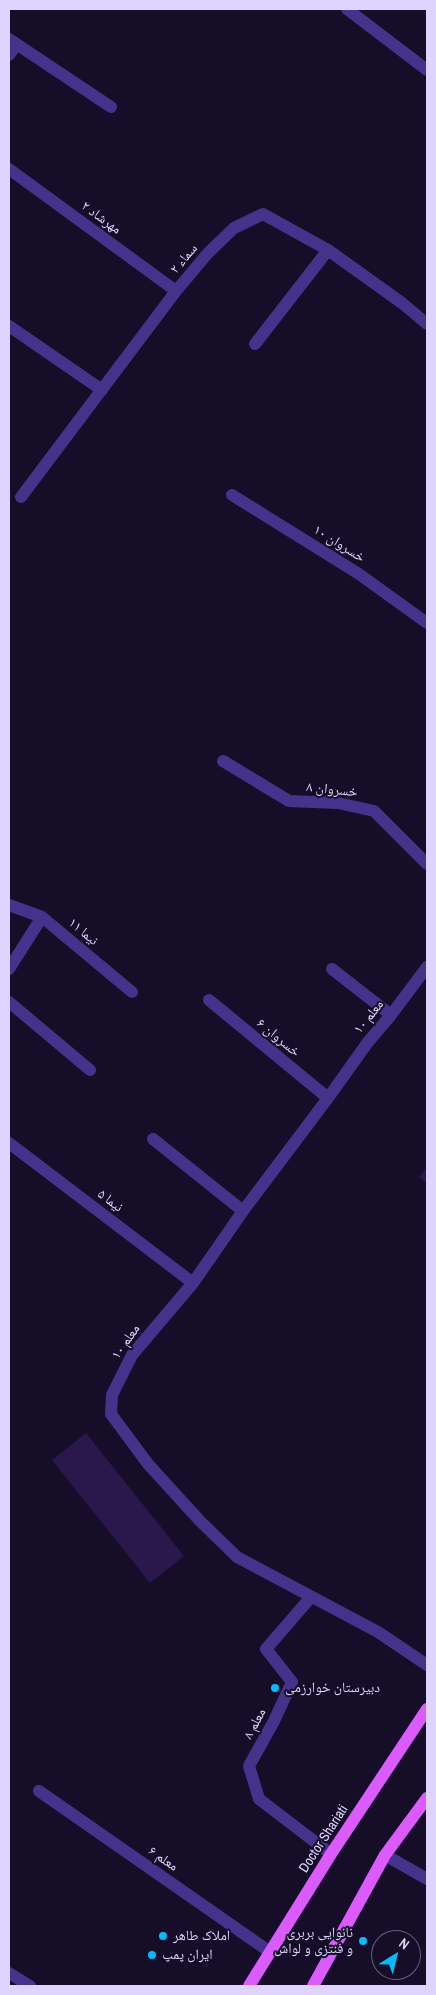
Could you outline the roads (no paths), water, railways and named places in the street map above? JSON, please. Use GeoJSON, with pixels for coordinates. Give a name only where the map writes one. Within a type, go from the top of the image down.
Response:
{"type":"FeatureCollection","features":[{"type":"Feature","properties":{"kind":"main road","name":"Doctor Shariati"},"geometry":{"type":"LineString","coordinates":[[249,1986],[332,1854],[427,1709]]}},
{"type":"Feature","properties":{"kind":"main road"},"geometry":{"type":"LineString","coordinates":[[313,1986],[385,1855],[427,1798]]}},
{"type":"Feature","properties":{"kind":"street"},"geometry":{"type":"LineString","coordinates":[[347,9],[427,70]]}},
{"type":"Feature","properties":{"kind":"street"},"geometry":{"type":"LineString","coordinates":[[9,55],[13,42],[111,107]]}},
{"type":"Feature","properties":{"kind":"street","name":"مهرشاد ۲"},"geometry":{"type":"LineString","coordinates":[[9,169],[176,291]]}},
{"type":"Feature","properties":{"kind":"street","name":"سماء ۲"},"geometry":{"type":"LineString","coordinates":[[21,497],[176,291],[208,253],[234,228],[263,214],[328,250],[402,303],[427,324]]}},
{"type":"Feature","properties":{"kind":"street"},"geometry":{"type":"LineString","coordinates":[[255,344],[328,250]]}},
{"type":"Feature","properties":{"kind":"street"},"geometry":{"type":"LineString","coordinates":[[9,326],[102,390]]}},
{"type":"Feature","properties":{"kind":"street","name":"خسروان ۱۰"},"geometry":{"type":"LineString","coordinates":[[232,495],[359,574],[427,623]]}},
{"type":"Feature","properties":{"kind":"street","name":"خسروان ۸"},"geometry":{"type":"LineString","coordinates":[[223,761],[289,801],[338,803],[374,811],[427,864]]}},
{"type":"Feature","properties":{"kind":"street","name":"نیما ۱۱"},"geometry":{"type":"LineString","coordinates":[[9,905],[42,917],[132,992]]}},
{"type":"Feature","properties":{"kind":"street"},"geometry":{"type":"LineString","coordinates":[[9,969],[42,917]]}},
{"type":"Feature","properties":{"kind":"street","name":"معلم ۱۰"},"geometry":{"type":"LineString","coordinates":[[427,967],[368,1042],[193,1282],[132,1355],[112,1395],[111,1414],[148,1464],[200,1521],[238,1557],[378,1632],[427,1665]]}},
{"type":"Feature","properties":{"kind":"street"},"geometry":{"type":"LineString","coordinates":[[332,969],[391,1015]]}},
{"type":"Feature","properties":{"kind":"street","name":"خسروان ۶"},"geometry":{"type":"LineString","coordinates":[[209,1000],[328,1098]]}},
{"type":"Feature","properties":{"kind":"street"},"geometry":{"type":"LineString","coordinates":[[9,1002],[90,1070]]}},
{"type":"Feature","properties":{"kind":"street"},"geometry":{"type":"LineString","coordinates":[[153,1139],[243,1211]]}},
{"type":"Feature","properties":{"kind":"street","name":"نیما ۵"},"geometry":{"type":"LineString","coordinates":[[9,1143],[193,1282]]}},
{"type":"Feature","properties":{"kind":"street","name":"معلم ۸"},"geometry":{"type":"LineString","coordinates":[[311,1597],[266,1649],[292,1682],[274,1721],[249,1766],[259,1800],[332,1854]]}},
{"type":"Feature","properties":{"kind":"street","name":"معلم ۶"},"geometry":{"type":"LineString","coordinates":[[39,1791],[270,1952]]}},
{"type":"Feature","properties":{"kind":"street"},"geometry":{"type":"LineString","coordinates":[[385,1855],[427,1879]]}},
{"type":"Feature","properties":{"kind":"street"},"geometry":{"type":"LineString","coordinates":[[9,1973],[30,1986]]}},
{"type":"Feature","properties":{"kind":"place","name":"دبیرستان خوارزمی"},"geometry":{"type":"Point","coordinates":[275,1688]}},
{"type":"Feature","properties":{"kind":"place","name":"املاک طاهر"},"geometry":{"type":"Point","coordinates":[163,1936]}},
{"type":"Feature","properties":{"kind":"place","name":"نانوایی بربری و فنتزی و لواش"},"geometry":{"type":"Point","coordinates":[363,1941]}},
{"type":"Feature","properties":{"kind":"place","name":"ایران پمپ"},"geometry":{"type":"Point","coordinates":[152,1955]}}]}
